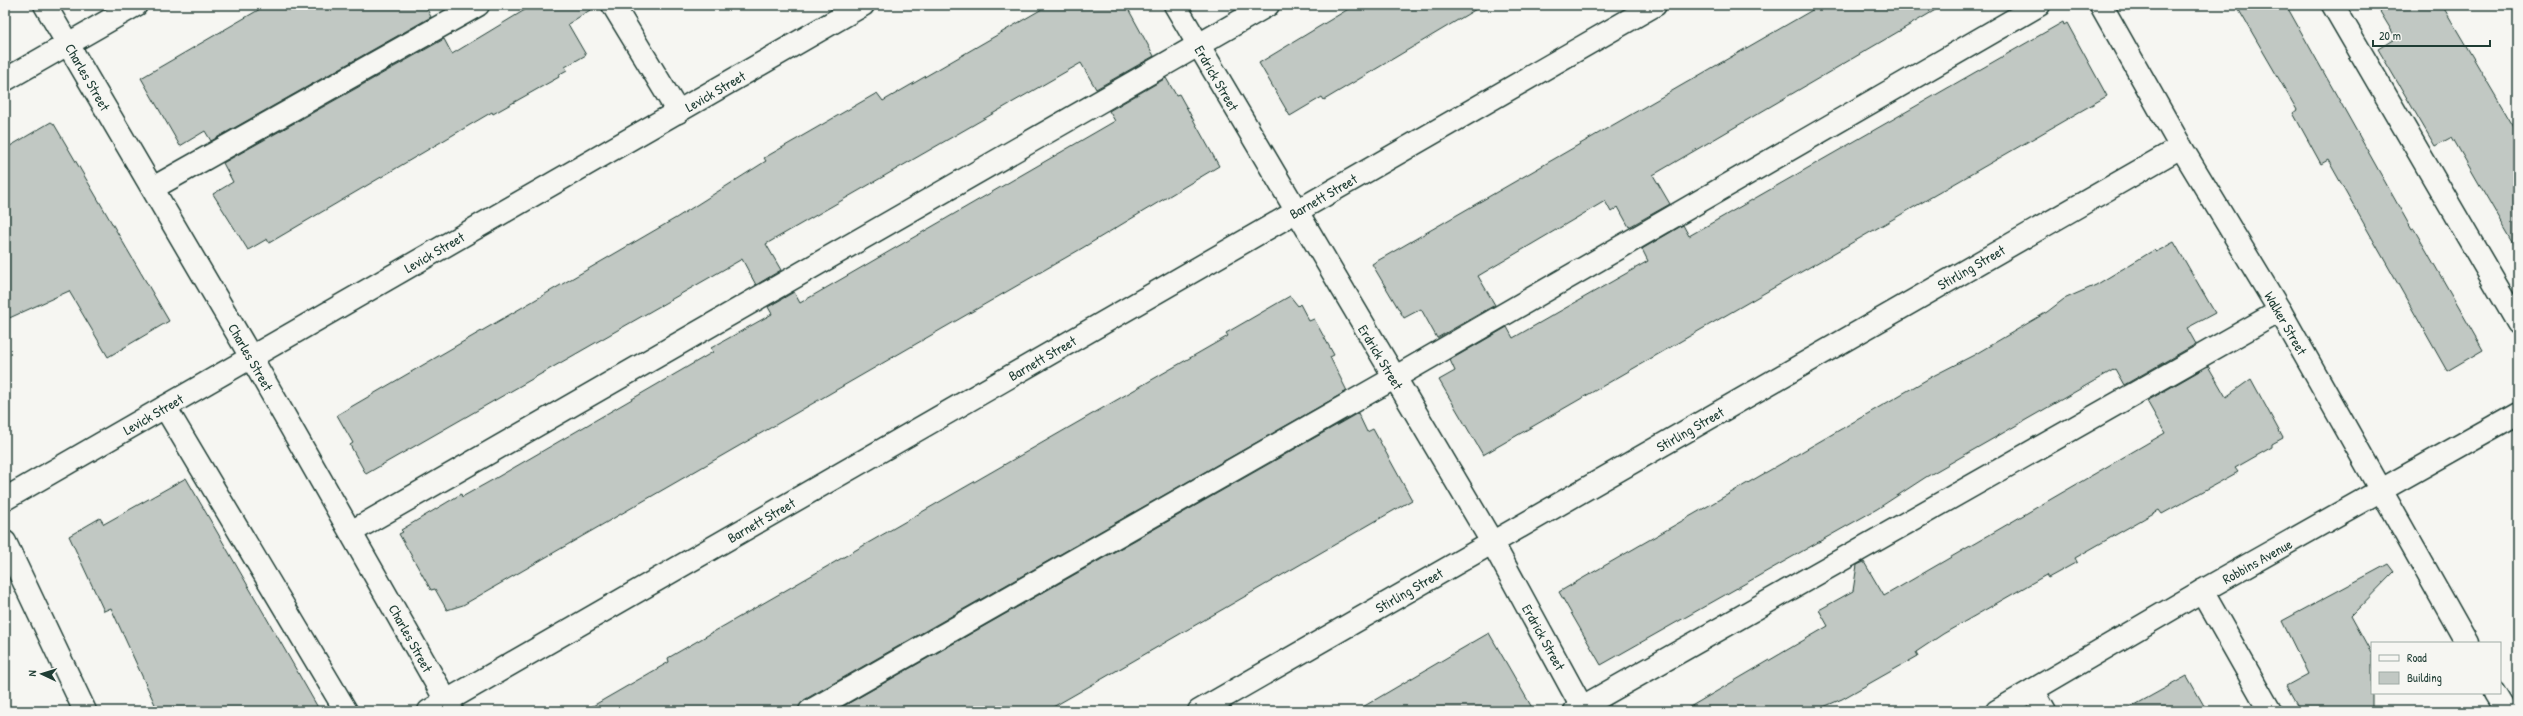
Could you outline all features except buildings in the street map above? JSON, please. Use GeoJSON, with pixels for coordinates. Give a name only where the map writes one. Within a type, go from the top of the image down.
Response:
{"type":"FeatureCollection","features":[{"type":"Feature","properties":{"kind":"main road","name":"Charles Street"},"geometry":{"type":"LineString","coordinates":[[45,5],[153,188],[351,532],[442,708]]}},
{"type":"Feature","properties":{"kind":"main road"},"geometry":{"type":"LineString","coordinates":[[5,80],[136,5]]}},
{"type":"Feature","properties":{"kind":"main road"},"geometry":{"type":"LineString","coordinates":[[153,188],[478,5]]}},
{"type":"Feature","properties":{"kind":"main road"},"geometry":{"type":"LineString","coordinates":[[613,5],[678,112]]}},
{"type":"Feature","properties":{"kind":"main road","name":"Levick Street"},"geometry":{"type":"LineString","coordinates":[[5,499],[863,5]]}},
{"type":"Feature","properties":{"kind":"main road","name":"Erdrick Street"},"geometry":{"type":"LineString","coordinates":[[1175,5],[1492,542],[1580,710]]}},
{"type":"Feature","properties":{"kind":"main road"},"geometry":{"type":"LineString","coordinates":[[351,532],[1268,5]]}},
{"type":"Feature","properties":{"kind":"main road","name":"Barnett Street"},"geometry":{"type":"LineString","coordinates":[[442,708],[1655,5]]}},
{"type":"Feature","properties":{"kind":"main road"},"geometry":{"type":"LineString","coordinates":[[810,711],[1394,378],[2039,5]]}},
{"type":"Feature","properties":{"kind":"main road","name":"Walker Street"},"geometry":{"type":"LineString","coordinates":[[2101,5],[2181,147],[2280,311],[2380,491],[2466,642]]}},
{"type":"Feature","properties":{"kind":"main road"},"geometry":{"type":"LineString","coordinates":[[2333,5],[2518,323]]}},
{"type":"Feature","properties":{"kind":"main road","name":"Stirling Street"},"geometry":{"type":"LineString","coordinates":[[1199,711],[2181,147]]}},
{"type":"Feature","properties":{"kind":"main road"},"geometry":{"type":"LineString","coordinates":[[1580,710],[2280,311]]}},
{"type":"Feature","properties":{"kind":"main road"},"geometry":{"type":"LineString","coordinates":[[165,407],[346,711]]}},
{"type":"Feature","properties":{"kind":"main road","name":"Robbins Avenue"},"geometry":{"type":"LineString","coordinates":[[1997,711],[2202,591],[2518,413]]}},
{"type":"Feature","properties":{"kind":"main road"},"geometry":{"type":"LineString","coordinates":[[5,542],[85,711]]}},
{"type":"Feature","properties":{"kind":"main road"},"geometry":{"type":"LineString","coordinates":[[2202,591],[2270,711]]}},
{"type":"Feature","properties":{"kind":"main road"},"geometry":{"type":"LineString","coordinates":[[2033,690],[2045,711]]}},
{"type":"Feature","properties":{"kind":"main road"},"geometry":{"type":"LineString","coordinates":[[2497,694],[2506,711]]}}]}
